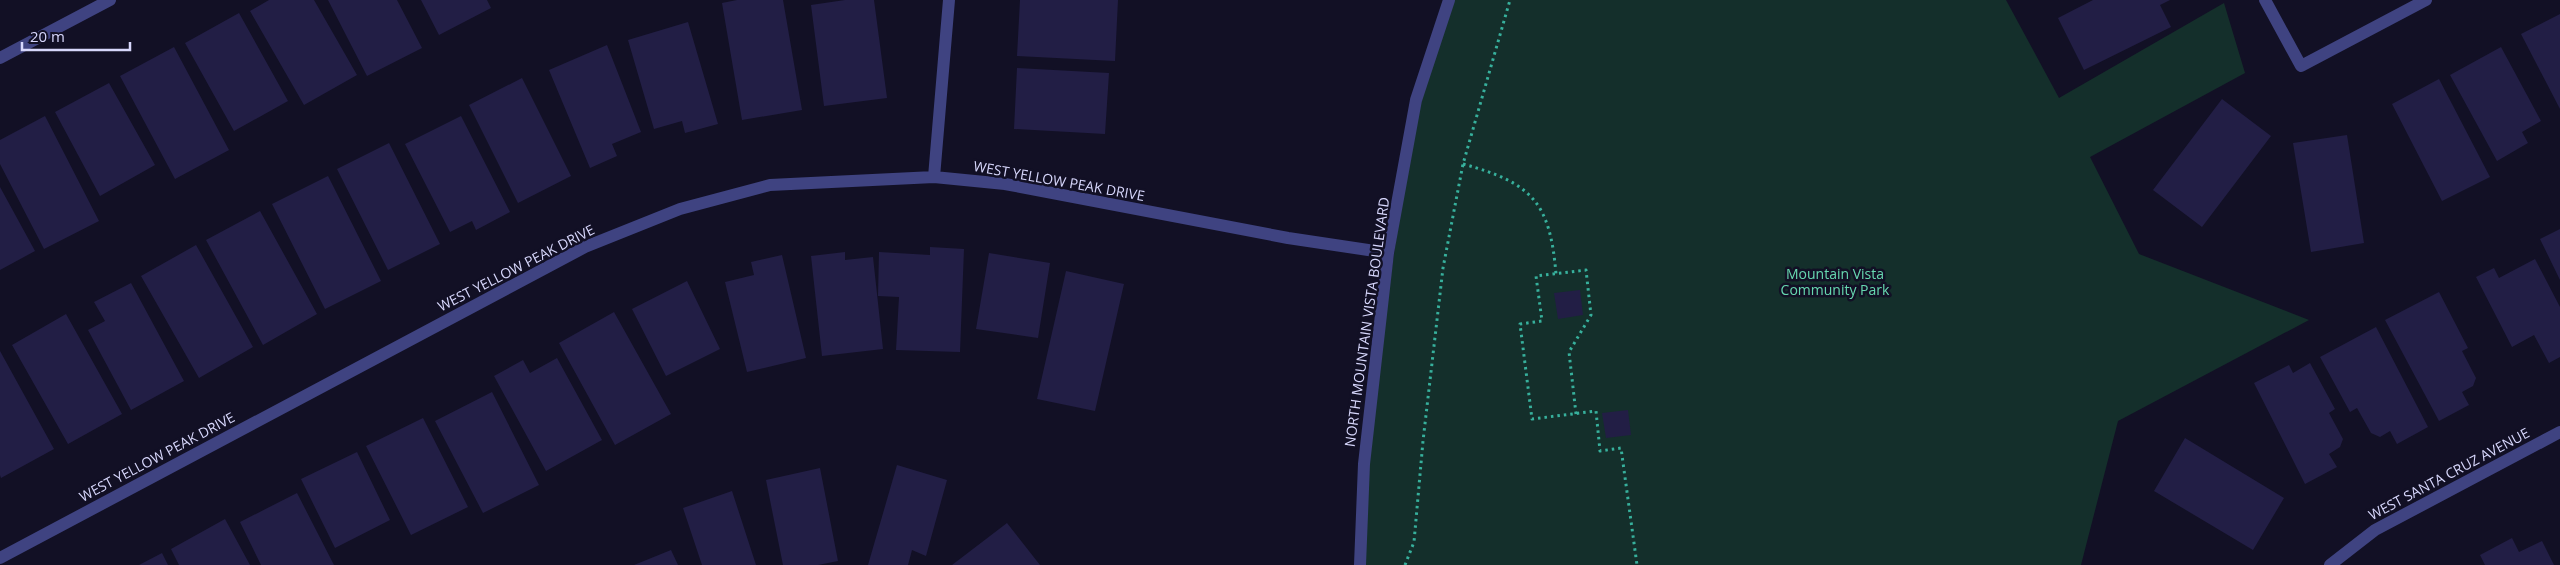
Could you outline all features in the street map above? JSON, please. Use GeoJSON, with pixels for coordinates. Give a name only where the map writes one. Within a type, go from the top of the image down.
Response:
{"type":"FeatureCollection","features":[{"type":"Feature","properties":{"kind":"street"},"geometry":{"type":"LineString","coordinates":[[0,58],[110,0]]}},
{"type":"Feature","properties":{"kind":"street"},"geometry":{"type":"LineString","coordinates":[[934,177],[949,0]]}},
{"type":"Feature","properties":{"kind":"street","name":"NORTH MOUNTAIN VISTA BOULEVARD"},"geometry":{"type":"LineString","coordinates":[[1360,565],[1364,464],[1388,253],[1416,100],[1449,0]]}},
{"type":"Feature","properties":{"kind":"street"},"geometry":{"type":"LineString","coordinates":[[2264,0],[2301,66],[2426,0]]}},
{"type":"Feature","properties":{"kind":"street","name":"WEST YELLOW PEAK DRIVE"},"geometry":{"type":"LineString","coordinates":[[0,558],[585,246],[680,209],[770,186],[934,177],[1005,184],[1288,238],[1388,253]]}},
{"type":"Feature","properties":{"kind":"street","name":"WEST SANTA CRUZ AVENUE"},"geometry":{"type":"LineString","coordinates":[[2330,565],[2375,530],[2560,432]]}},
{"type":"Feature","properties":{"kind":"path"},"geometry":{"type":"LineString","coordinates":[[1405,565],[1414,542],[1423,441],[1443,268],[1463,164],[1510,0]]}},
{"type":"Feature","properties":{"kind":"path"},"geometry":{"type":"LineString","coordinates":[[1463,164],[1488,171],[1515,183],[1534,198],[1551,232],[1556,274]]}},
{"type":"Feature","properties":{"kind":"path"},"geometry":{"type":"LineString","coordinates":[[1576,414],[1569,352],[1591,315],[1586,270],[1536,276],[1542,321],[1520,324],[1532,419],[1576,414],[1596,411],[1600,451],[1621,448],[1637,565]]}},
{"type":"Feature","properties":{"kind":"green space","name":"Mountain Vista Community Park"},"geometry":{"type":"Polygon","coordinates":[[[1449,0],[2006,0],[2059,98],[2224,3],[2245,73],[2090,157],[2139,254],[2309,320],[2118,421],[2081,565],[1360,565],[1364,464],[1416,100],[1449,0]]]}},
{"type":"Feature","properties":{"kind":"building"},"geometry":{"type":"Polygon","coordinates":[[[269,0],[314,0],[357,75],[304,105],[250,11],[269,0]]]}},
{"type":"Feature","properties":{"kind":"building"},"geometry":{"type":"Polygon","coordinates":[[[328,0],[397,0],[422,48],[367,76],[328,0]]]}},
{"type":"Feature","properties":{"kind":"building"},"geometry":{"type":"Polygon","coordinates":[[[421,0],[487,0],[491,8],[439,35],[421,0]]]}},
{"type":"Feature","properties":{"kind":"building"},"geometry":{"type":"Polygon","coordinates":[[[737,0],[783,0],[802,110],[742,120],[722,3],[737,0]]]}},
{"type":"Feature","properties":{"kind":"building"},"geometry":{"type":"Polygon","coordinates":[[[845,0],[874,0],[887,98],[824,106],[811,5],[845,0]]]}},
{"type":"Feature","properties":{"kind":"building"},"geometry":{"type":"Polygon","coordinates":[[[1020,0],[1118,0],[1115,61],[1017,56],[1020,0]]]}},
{"type":"Feature","properties":{"kind":"building"},"geometry":{"type":"Polygon","coordinates":[[[2093,0],[2170,0],[2160,5],[2171,27],[2084,70],[2058,18],[2093,0]]]}},
{"type":"Feature","properties":{"kind":"building"},"geometry":{"type":"Polygon","coordinates":[[[239,13],[288,101],[234,131],[185,43],[239,13]]]}},
{"type":"Feature","properties":{"kind":"building"},"geometry":{"type":"Polygon","coordinates":[[[2560,14],[2560,109],[2521,34],[2560,14]]]}},
{"type":"Feature","properties":{"kind":"building"},"geometry":{"type":"Polygon","coordinates":[[[688,22],[718,124],[685,133],[682,121],[654,129],[628,40],[688,22]]]}},
{"type":"Feature","properties":{"kind":"building"},"geometry":{"type":"Polygon","coordinates":[[[607,45],[641,132],[612,144],[617,156],[590,168],[549,70],[607,45]]]}},
{"type":"Feature","properties":{"kind":"building"},"geometry":{"type":"Polygon","coordinates":[[[174,47],[229,150],[175,179],[120,76],[174,47]]]}},
{"type":"Feature","properties":{"kind":"building"},"geometry":{"type":"Polygon","coordinates":[[[2501,47],[2541,121],[2522,132],[2528,143],[2497,161],[2450,75],[2501,47]]]}},
{"type":"Feature","properties":{"kind":"building"},"geometry":{"type":"Polygon","coordinates":[[[1017,68],[1109,73],[1105,134],[1014,129],[1017,68]]]}},
{"type":"Feature","properties":{"kind":"building"},"geometry":{"type":"Polygon","coordinates":[[[522,78],[571,176],[518,203],[469,105],[522,78]]]}},
{"type":"Feature","properties":{"kind":"building"},"geometry":{"type":"Polygon","coordinates":[[[2439,79],[2490,177],[2442,201],[2392,104],[2439,79]]]}},
{"type":"Feature","properties":{"kind":"building"},"geometry":{"type":"Polygon","coordinates":[[[109,83],[155,165],[100,196],[55,112],[109,83]]]}},
{"type":"Feature","properties":{"kind":"building"},"geometry":{"type":"Polygon","coordinates":[[[2222,99],[2271,136],[2202,227],[2153,190],[2222,99]]]}},
{"type":"Feature","properties":{"kind":"building"},"geometry":{"type":"Polygon","coordinates":[[[45,116],[99,221],[44,249],[0,164],[0,140],[45,116]]]}},
{"type":"Feature","properties":{"kind":"building"},"geometry":{"type":"Polygon","coordinates":[[[461,116],[510,212],[476,230],[472,221],[450,232],[405,144],[461,116]]]}},
{"type":"Feature","properties":{"kind":"building"},"geometry":{"type":"Polygon","coordinates":[[[2347,135],[2364,243],[2311,252],[2293,143],[2347,135]]]}},
{"type":"Feature","properties":{"kind":"building"},"geometry":{"type":"Polygon","coordinates":[[[389,143],[440,244],[388,270],[337,169],[389,143]]]}},
{"type":"Feature","properties":{"kind":"building"},"geometry":{"type":"Polygon","coordinates":[[[328,176],[381,281],[325,309],[272,204],[328,176]]]}},
{"type":"Feature","properties":{"kind":"building"},"geometry":{"type":"Polygon","coordinates":[[[0,187],[35,251],[0,270],[0,187]]]}},
{"type":"Feature","properties":{"kind":"building"},"geometry":{"type":"Polygon","coordinates":[[[260,211],[317,314],[263,345],[206,240],[260,211]]]}},
{"type":"Feature","properties":{"kind":"building"},"geometry":{"type":"Polygon","coordinates":[[[2560,229],[2560,280],[2540,239],[2560,229]]]}},
{"type":"Feature","properties":{"kind":"building"},"geometry":{"type":"Polygon","coordinates":[[[196,245],[253,347],[199,378],[141,276],[196,245]]]}},
{"type":"Feature","properties":{"kind":"building"},"geometry":{"type":"Polygon","coordinates":[[[930,247],[964,249],[960,352],[896,350],[899,297],[878,296],[879,252],[930,255],[930,247]]]}},
{"type":"Feature","properties":{"kind":"building"},"geometry":{"type":"Polygon","coordinates":[[[845,252],[845,260],[873,257],[883,349],[822,356],[811,256],[845,252]]]}},
{"type":"Feature","properties":{"kind":"building"},"geometry":{"type":"Polygon","coordinates":[[[989,253],[1050,263],[1038,338],[976,329],[989,253]]]}},
{"type":"Feature","properties":{"kind":"building"},"geometry":{"type":"Polygon","coordinates":[[[782,255],[806,358],[747,372],[725,282],[754,275],[751,262],[782,255]]]}},
{"type":"Feature","properties":{"kind":"building"},"geometry":{"type":"Polygon","coordinates":[[[2535,259],[2560,307],[2560,357],[2549,363],[2534,335],[2512,347],[2476,277],[2494,268],[2499,278],[2535,259]]]}},
{"type":"Feature","properties":{"kind":"building"},"geometry":{"type":"Polygon","coordinates":[[[1066,271],[1124,284],[1095,411],[1037,399],[1066,271]]]}},
{"type":"Feature","properties":{"kind":"building"},"geometry":{"type":"Polygon","coordinates":[[[687,281],[720,349],[666,376],[632,309],[687,281]]]}},
{"type":"Feature","properties":{"kind":"building"},"geometry":{"type":"Polygon","coordinates":[[[131,283],[184,381],[131,410],[88,330],[105,321],[94,302],[131,283]]]}},
{"type":"Feature","properties":{"kind":"building"},"geometry":{"type":"Polygon","coordinates":[[[1580,290],[1583,315],[1558,319],[1554,293],[1580,290]]]}},
{"type":"Feature","properties":{"kind":"building"},"geometry":{"type":"Polygon","coordinates":[[[2439,292],[2468,348],[2462,351],[2476,378],[2473,386],[2462,392],[2469,405],[2439,421],[2385,320],[2439,292]]]}},
{"type":"Feature","properties":{"kind":"building"},"geometry":{"type":"Polygon","coordinates":[[[614,312],[671,414],[615,445],[559,343],[614,312]]]}},
{"type":"Feature","properties":{"kind":"building"},"geometry":{"type":"Polygon","coordinates":[[[66,314],[122,414],[68,444],[12,345],[66,314]]]}},
{"type":"Feature","properties":{"kind":"building"},"geometry":{"type":"Polygon","coordinates":[[[2376,327],[2428,427],[2397,444],[2390,431],[2380,437],[2371,433],[2357,408],[2350,412],[2320,357],[2376,327]]]}},
{"type":"Feature","properties":{"kind":"building"},"geometry":{"type":"Polygon","coordinates":[[[0,351],[54,449],[1,478],[0,475],[0,351]]]}},
{"type":"Feature","properties":{"kind":"building"},"geometry":{"type":"Polygon","coordinates":[[[557,358],[602,440],[546,471],[494,376],[523,360],[530,373],[557,358]]]}},
{"type":"Feature","properties":{"kind":"building"},"geometry":{"type":"Polygon","coordinates":[[[2310,363],[2335,409],[2329,413],[2343,439],[2340,447],[2329,454],[2337,467],[2305,484],[2254,383],[2289,365],[2293,373],[2310,363]]]}},
{"type":"Feature","properties":{"kind":"building"},"geometry":{"type":"Polygon","coordinates":[[[492,392],[539,485],[483,513],[435,421],[492,392]]]}},
{"type":"Feature","properties":{"kind":"building"},"geometry":{"type":"Polygon","coordinates":[[[1628,410],[1631,435],[1606,438],[1602,413],[1628,410]]]}},
{"type":"Feature","properties":{"kind":"building"},"geometry":{"type":"Polygon","coordinates":[[[423,418],[468,507],[411,535],[366,446],[423,418]]]}},
{"type":"Feature","properties":{"kind":"building"},"geometry":{"type":"Polygon","coordinates":[[[2185,438],[2284,498],[2253,550],[2154,491],[2185,438]]]}},
{"type":"Feature","properties":{"kind":"building"},"geometry":{"type":"Polygon","coordinates":[[[357,452],[390,520],[335,548],[301,479],[357,452]]]}},
{"type":"Feature","properties":{"kind":"building"},"geometry":{"type":"Polygon","coordinates":[[[897,465],[947,480],[926,556],[912,550],[908,565],[868,565],[897,465]]]}},
{"type":"Feature","properties":{"kind":"building"},"geometry":{"type":"Polygon","coordinates":[[[820,468],[838,561],[818,565],[783,565],[766,480],[820,468]]]}},
{"type":"Feature","properties":{"kind":"building"},"geometry":{"type":"Polygon","coordinates":[[[732,491],[756,565],[702,565],[683,508],[732,491]]]}},
{"type":"Feature","properties":{"kind":"building"},"geometry":{"type":"Polygon","coordinates":[[[297,493],[334,565],[261,565],[240,522],[297,493]]]}},
{"type":"Feature","properties":{"kind":"building"},"geometry":{"type":"Polygon","coordinates":[[[225,519],[250,565],[179,565],[171,549],[225,519]]]}},
{"type":"Feature","properties":{"kind":"building"},"geometry":{"type":"Polygon","coordinates":[[[1007,523],[1040,565],[952,565],[1007,523]]]}},
{"type":"Feature","properties":{"kind":"building"},"geometry":{"type":"Polygon","coordinates":[[[2512,538],[2519,552],[2542,541],[2554,565],[2485,565],[2480,555],[2512,538]]]}},
{"type":"Feature","properties":{"kind":"building"},"geometry":{"type":"Polygon","coordinates":[[[671,550],[678,565],[634,565],[671,550]]]}},
{"type":"Feature","properties":{"kind":"building"},"geometry":{"type":"Polygon","coordinates":[[[162,553],[168,565],[139,565],[162,553]]]}}]}
